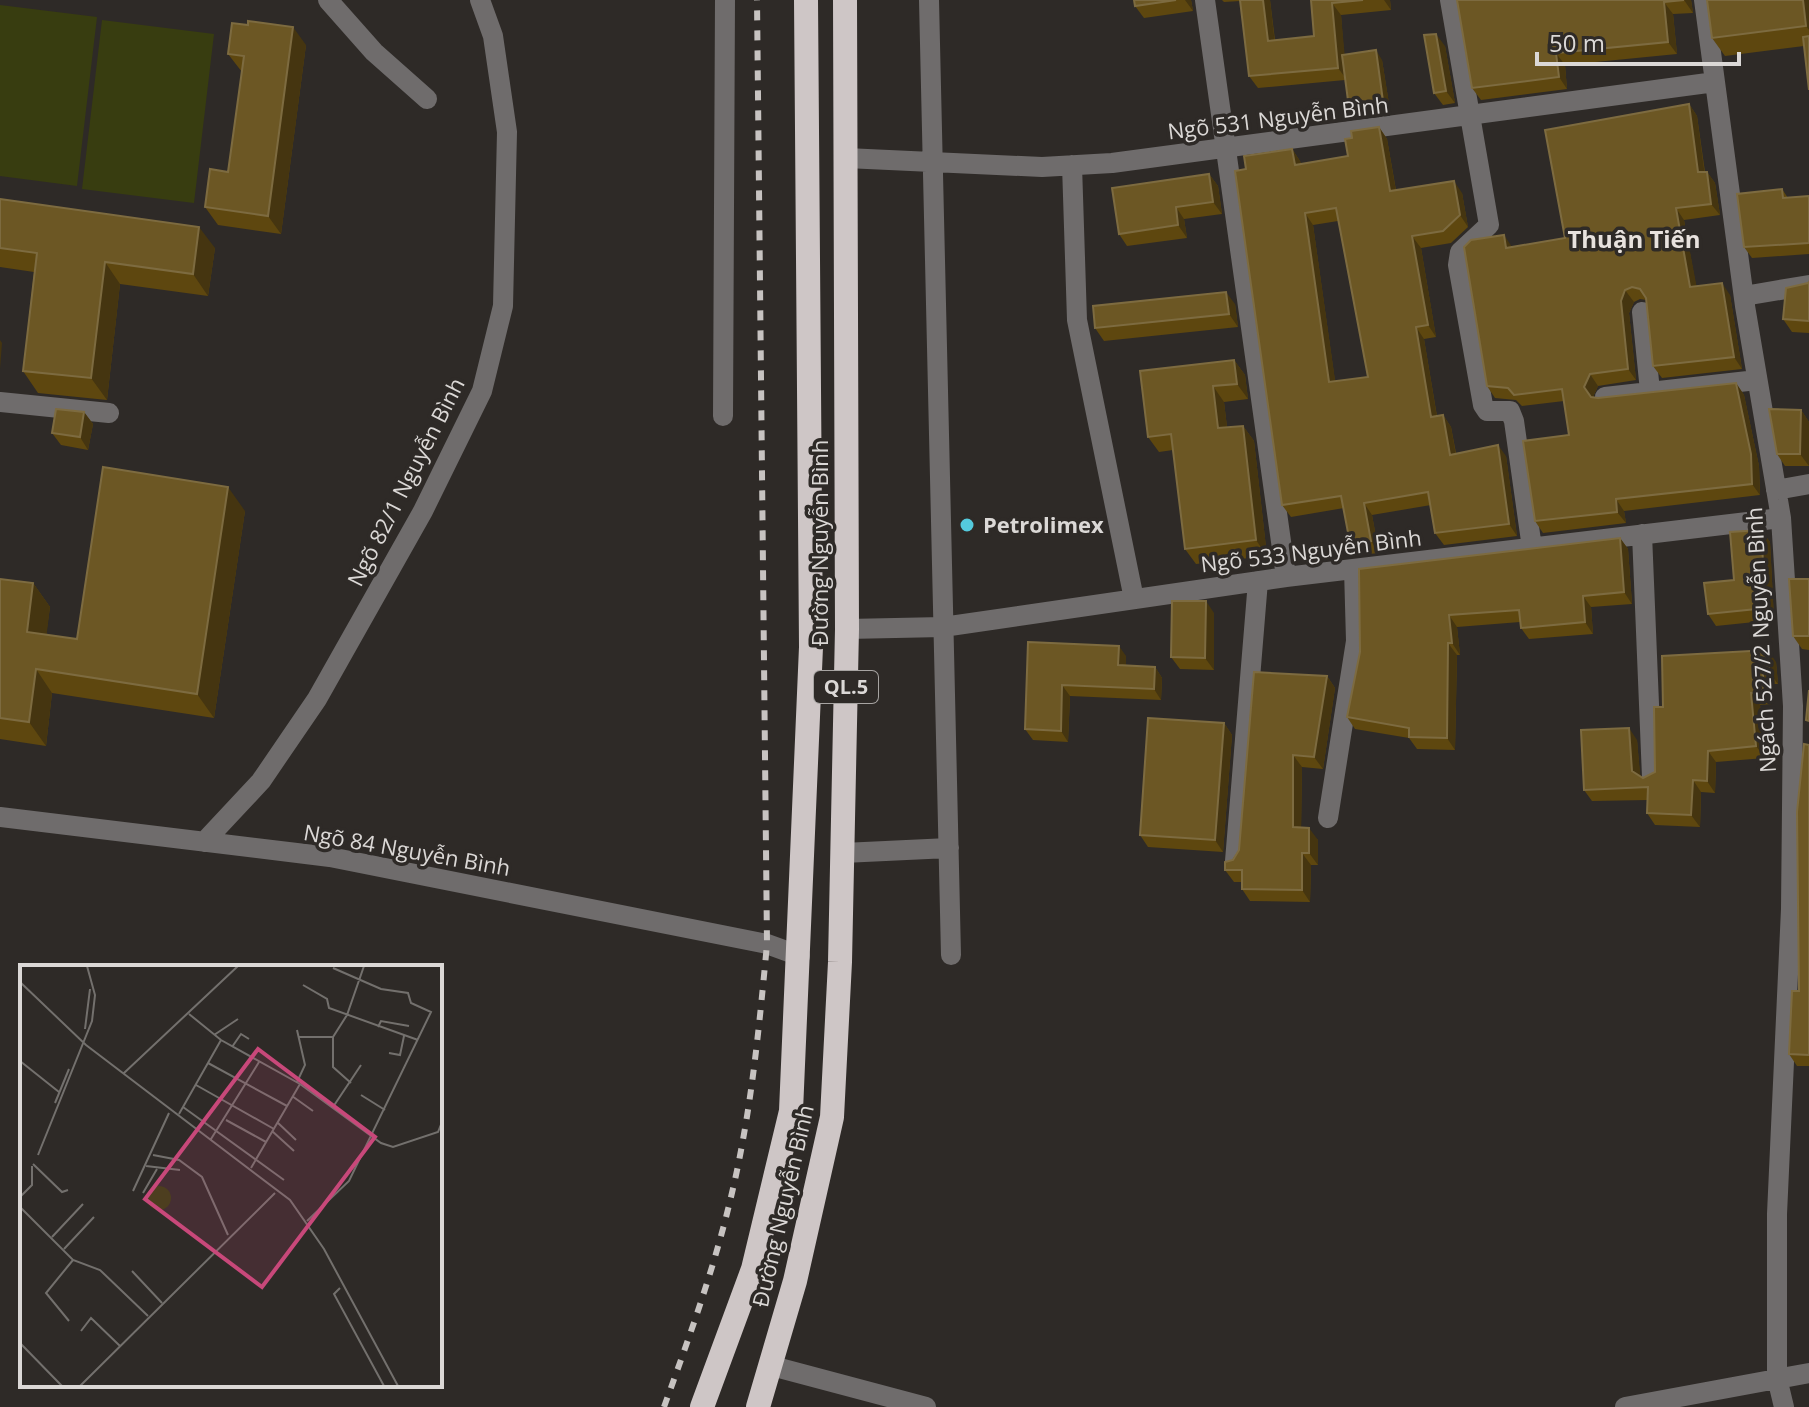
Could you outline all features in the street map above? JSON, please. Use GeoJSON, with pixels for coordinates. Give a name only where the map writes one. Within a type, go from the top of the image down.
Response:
{"type":"FeatureCollection","features":[{"type":"Feature","properties":{"kind":"highway","name":"Đường Nguyễn Bình"},"geometry":{"type":"LineString","coordinates":[[702,1407],[725,1352],[753,1269],[791,1111],[811,647],[806,0]]}},
{"type":"Feature","properties":{"kind":"highway","name":"Đường Nguyễn Bình"},"geometry":{"type":"LineString","coordinates":[[772,1366],[832,1117],[843,853],[847,629],[845,0]]}},
{"type":"Feature","properties":{"kind":"highway","name":"QL.5"},"geometry":{"type":"LineString","coordinates":[[764,1405],[772,1366]]}},
{"type":"Feature","properties":{"kind":"street"},"geometry":{"type":"LineString","coordinates":[[328,0],[374,52],[427,99]]}},
{"type":"Feature","properties":{"kind":"street","name":"Ngõ 82/1 Nguyễn Bình"},"geometry":{"type":"LineString","coordinates":[[204,842],[261,781],[317,699],[423,511],[482,391],[503,306],[507,132],[493,36],[480,0]]}},
{"type":"Feature","properties":{"kind":"street"},"geometry":{"type":"LineString","coordinates":[[723,416],[725,0]]}},
{"type":"Feature","properties":{"kind":"street"},"geometry":{"type":"LineString","coordinates":[[929,0],[951,955]]}},
{"type":"Feature","properties":{"kind":"street"},"geometry":{"type":"LineString","coordinates":[[1205,0],[1286,577]]}},
{"type":"Feature","properties":{"kind":"street"},"geometry":{"type":"LineString","coordinates":[[1450,0],[1489,225],[1460,252],[1458,265],[1483,405],[1487,411],[1510,411],[1514,421],[1532,548]]}},
{"type":"Feature","properties":{"kind":"street","name":"Ngách 527/2 Nguyễn Bình"},"geometry":{"type":"LineString","coordinates":[[1704,0],[1744,296],[1781,518],[1793,706],[1800,909],[1777,1214],[1777,1378],[1784,1407]]}},
{"type":"Feature","properties":{"kind":"street","name":"Ngõ 531 Nguyễn Bình"},"geometry":{"type":"LineString","coordinates":[[846,158],[990,165],[1072,165],[1226,150],[1715,82]]}},
{"type":"Feature","properties":{"kind":"street"},"geometry":{"type":"LineString","coordinates":[[1072,165],[1077,320],[1134,599]]}},
{"type":"Feature","properties":{"kind":"street"},"geometry":{"type":"LineString","coordinates":[[1744,296],[1809,285]]}},
{"type":"Feature","properties":{"kind":"street"},"geometry":{"type":"LineString","coordinates":[[1642,312],[1650,391]]}},
{"type":"Feature","properties":{"kind":"street"},"geometry":{"type":"LineString","coordinates":[[1605,397],[1757,380]]}},
{"type":"Feature","properties":{"kind":"street"},"geometry":{"type":"LineString","coordinates":[[0,402],[109,413]]}},
{"type":"Feature","properties":{"kind":"street"},"geometry":{"type":"LineString","coordinates":[[1776,490],[1809,484]]}},
{"type":"Feature","properties":{"kind":"street","name":"Ngõ 533 Nguyễn Bình"},"geometry":{"type":"LineString","coordinates":[[847,629],[943,627],[1286,577],[1781,518]]}},
{"type":"Feature","properties":{"kind":"street"},"geometry":{"type":"LineString","coordinates":[[1642,534],[1652,777]]}},
{"type":"Feature","properties":{"kind":"street"},"geometry":{"type":"LineString","coordinates":[[1328,818],[1356,641],[1354,569]]}},
{"type":"Feature","properties":{"kind":"street"},"geometry":{"type":"LineString","coordinates":[[1235,861],[1258,581]]}},
{"type":"Feature","properties":{"kind":"street","name":"Ngõ 84 Nguyễn Bình"},"geometry":{"type":"LineString","coordinates":[[0,817],[330,857],[767,944],[800,956]]}},
{"type":"Feature","properties":{"kind":"street"},"geometry":{"type":"LineString","coordinates":[[843,853],[949,848]]}},
{"type":"Feature","properties":{"kind":"street"},"geometry":{"type":"LineString","coordinates":[[772,1366],[926,1407]]}},
{"type":"Feature","properties":{"kind":"street"},"geometry":{"type":"LineString","coordinates":[[1625,1407],[1809,1373]]}},
{"type":"Feature","properties":{"kind":"green space"},"geometry":{"type":"Polygon","coordinates":[[[0,5],[97,17],[77,186],[0,176],[0,5]]]}},
{"type":"Feature","properties":{"kind":"green space"},"geometry":{"type":"Polygon","coordinates":[[[102,20],[214,34],[194,203],[82,189],[102,20]]]}},
{"type":"Feature","properties":{"kind":"building"},"geometry":{"type":"Polygon","coordinates":[[[1134,0],[1176,0],[1135,6],[1134,0]]]}},
{"type":"Feature","properties":{"kind":"building"},"geometry":{"type":"Polygon","coordinates":[[[1240,0],[1263,0],[1268,41],[1314,36],[1311,0],[1363,0],[1332,3],[1338,68],[1249,76],[1240,0]]]}},
{"type":"Feature","properties":{"kind":"building"},"geometry":{"type":"Polygon","coordinates":[[[1457,0],[1684,0],[1664,2],[1668,42],[1556,53],[1559,77],[1472,88],[1457,0]]]}},
{"type":"Feature","properties":{"kind":"building"},"geometry":{"type":"Polygon","coordinates":[[[1707,0],[1803,0],[1806,26],[1712,38],[1707,0]]]}},
{"type":"Feature","properties":{"kind":"building"},"geometry":{"type":"Polygon","coordinates":[[[248,21],[293,27],[268,216],[205,207],[210,169],[228,172],[244,56],[228,54],[232,23],[248,25],[248,21]]]}},
{"type":"Feature","properties":{"kind":"building"},"geometry":{"type":"Polygon","coordinates":[[[1436,34],[1446,91],[1434,93],[1424,35],[1436,34]]]}},
{"type":"Feature","properties":{"kind":"building"},"geometry":{"type":"Polygon","coordinates":[[[1809,36],[1809,90],[1803,37],[1809,36]]]}},
{"type":"Feature","properties":{"kind":"building"},"geometry":{"type":"Polygon","coordinates":[[[1376,50],[1383,101],[1349,108],[1342,55],[1376,50]]]}},
{"type":"Feature","properties":{"kind":"building"},"geometry":{"type":"Polygon","coordinates":[[[1689,104],[1698,172],[1707,172],[1711,204],[1676,208],[1690,287],[1722,283],[1734,357],[1653,366],[1646,298],[1640,289],[1632,287],[1625,290],[1621,301],[1628,369],[1590,374],[1584,387],[1591,397],[1598,398],[1736,383],[1751,454],[1752,484],[1616,499],[1617,512],[1535,521],[1523,441],[1569,435],[1562,389],[1514,395],[1508,388],[1487,386],[1464,247],[1471,240],[1504,235],[1506,248],[1565,238],[1545,130],[1689,104]]]}},
{"type":"Feature","properties":{"kind":"building"},"geometry":{"type":"Polygon","coordinates":[[[1379,127],[1390,191],[1454,181],[1460,215],[1443,231],[1412,236],[1428,325],[1416,327],[1431,417],[1443,415],[1450,455],[1498,445],[1509,524],[1435,533],[1428,492],[1364,503],[1371,541],[1350,543],[1341,496],[1282,505],[1235,171],[1246,169],[1244,156],[1292,149],[1295,165],[1348,156],[1345,139],[1352,138],[1351,131],[1379,127]],[[1336,208],[1305,213],[1329,382],[1368,377],[1336,208]]]}},
{"type":"Feature","properties":{"kind":"building"},"geometry":{"type":"Polygon","coordinates":[[[1209,174],[1213,202],[1176,207],[1178,225],[1119,234],[1112,188],[1209,174]]]}},
{"type":"Feature","properties":{"kind":"building"},"geometry":{"type":"Polygon","coordinates":[[[1782,189],[1783,198],[1809,196],[1809,243],[1744,247],[1737,194],[1782,189]]]}},
{"type":"Feature","properties":{"kind":"building"},"geometry":{"type":"Polygon","coordinates":[[[0,199],[199,227],[193,274],[105,262],[91,378],[23,371],[37,253],[0,248],[0,199]]]}},
{"type":"Feature","properties":{"kind":"building"},"geometry":{"type":"Polygon","coordinates":[[[1809,282],[1809,321],[1783,319],[1786,288],[1809,282]]]}},
{"type":"Feature","properties":{"kind":"building"},"geometry":{"type":"Polygon","coordinates":[[[1226,292],[1229,314],[1095,328],[1093,306],[1226,292]]]}},
{"type":"Feature","properties":{"kind":"building"},"geometry":{"type":"Polygon","coordinates":[[[1234,360],[1237,384],[1213,386],[1218,428],[1243,426],[1256,540],[1185,549],[1171,434],[1148,437],[1140,371],[1234,360]]]}},
{"type":"Feature","properties":{"kind":"building"},"geometry":{"type":"Polygon","coordinates":[[[56,409],[84,412],[80,437],[52,433],[56,409]]]}},
{"type":"Feature","properties":{"kind":"building"},"geometry":{"type":"Polygon","coordinates":[[[1769,409],[1801,410],[1800,454],[1777,454],[1769,409]]]}},
{"type":"Feature","properties":{"kind":"building"},"geometry":{"type":"Polygon","coordinates":[[[103,467],[228,487],[197,694],[36,669],[29,722],[0,718],[0,579],[33,583],[27,632],[77,639],[103,467]]]}},
{"type":"Feature","properties":{"kind":"building"},"geometry":{"type":"Polygon","coordinates":[[[1761,530],[1766,608],[1708,614],[1704,583],[1734,580],[1730,532],[1761,530]]]}},
{"type":"Feature","properties":{"kind":"building"},"geometry":{"type":"Polygon","coordinates":[[[1620,538],[1624,592],[1583,596],[1585,622],[1521,628],[1519,610],[1449,615],[1452,643],[1448,643],[1447,738],[1409,737],[1409,728],[1347,717],[1360,652],[1359,569],[1620,538]]]}},
{"type":"Feature","properties":{"kind":"building"},"geometry":{"type":"Polygon","coordinates":[[[1789,579],[1809,579],[1809,636],[1793,636],[1789,579]]]}},
{"type":"Feature","properties":{"kind":"building"},"geometry":{"type":"Polygon","coordinates":[[[1172,601],[1206,601],[1205,658],[1171,657],[1172,601]]]}},
{"type":"Feature","properties":{"kind":"building"},"geometry":{"type":"Polygon","coordinates":[[[1028,642],[1119,646],[1118,665],[1155,667],[1154,689],[1062,685],[1061,731],[1025,729],[1028,642]]]}},
{"type":"Feature","properties":{"kind":"building"},"geometry":{"type":"Polygon","coordinates":[[[1768,650],[1769,672],[1763,673],[1764,692],[1751,693],[1756,746],[1708,751],[1707,781],[1693,780],[1691,815],[1647,813],[1648,787],[1584,790],[1581,730],[1629,728],[1632,771],[1643,778],[1655,772],[1654,707],[1663,707],[1662,656],[1768,650]]]}},
{"type":"Feature","properties":{"kind":"building"},"geometry":{"type":"Polygon","coordinates":[[[1254,672],[1327,676],[1314,757],[1293,755],[1293,827],[1309,828],[1309,853],[1302,853],[1302,890],[1242,889],[1242,870],[1225,870],[1225,862],[1233,860],[1239,850],[1254,672]]]}},
{"type":"Feature","properties":{"kind":"building"},"geometry":{"type":"Polygon","coordinates":[[[1809,690],[1809,721],[1806,720],[1809,690]]]}},
{"type":"Feature","properties":{"kind":"building"},"geometry":{"type":"Polygon","coordinates":[[[1148,718],[1224,723],[1215,840],[1140,835],[1148,718]]]}},
{"type":"Feature","properties":{"kind":"building"},"geometry":{"type":"Polygon","coordinates":[[[1804,744],[1809,745],[1809,1055],[1789,1054],[1792,991],[1799,991],[1797,812],[1804,744]]]}},
{"type":"Feature","properties":{"kind":"railway"},"geometry":{"type":"LineString","coordinates":[[664,1407],[709,1277],[738,1166],[754,1071],[767,944],[757,0]]}},
{"type":"Feature","properties":{"kind":"place","name":"Petrolimex"},"geometry":{"type":"Point","coordinates":[967,525]}},
{"type":"Feature","properties":{"kind":"district","name":"Thuận Tiến"},"geometry":{"type":"Point","coordinates":[1634,240]}}]}
